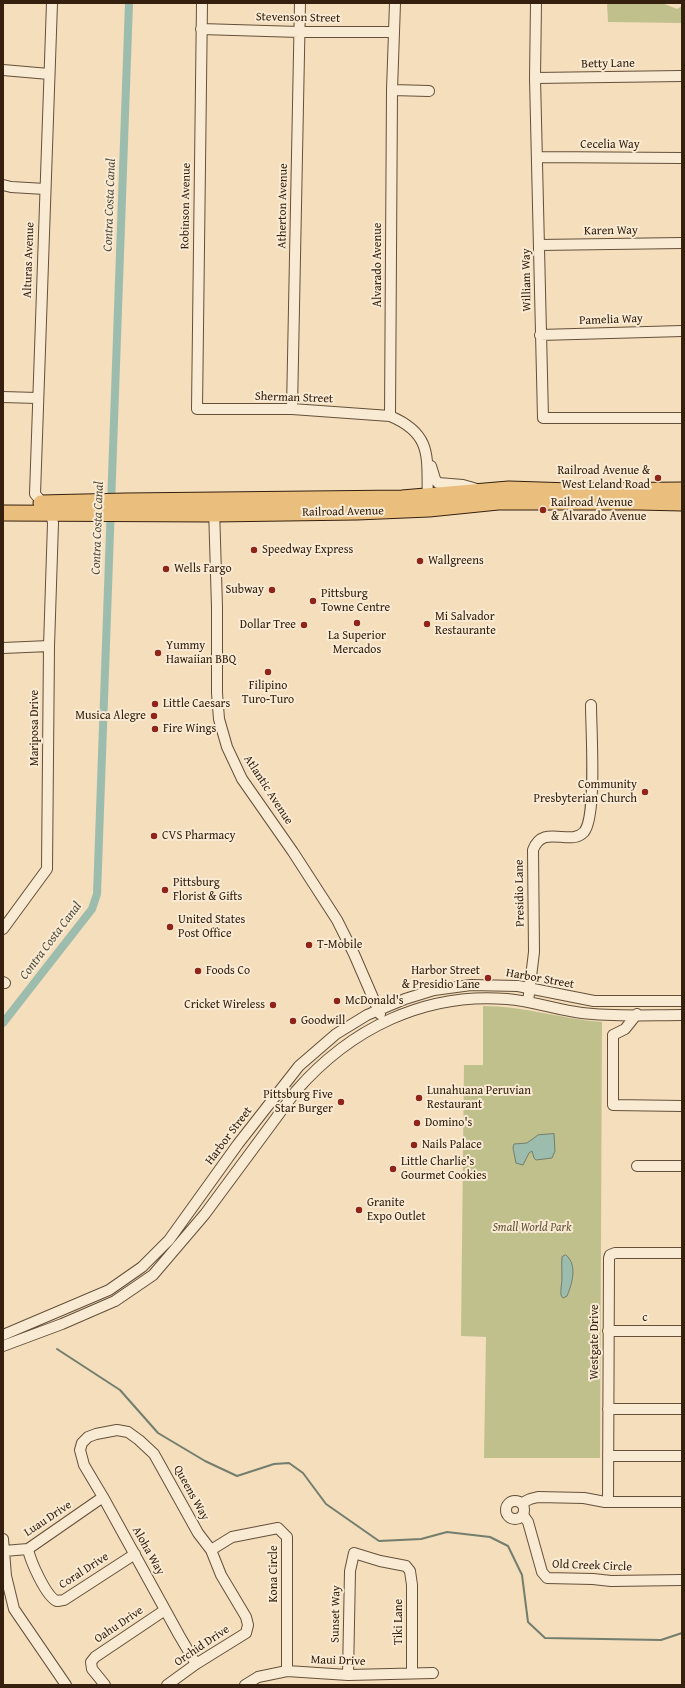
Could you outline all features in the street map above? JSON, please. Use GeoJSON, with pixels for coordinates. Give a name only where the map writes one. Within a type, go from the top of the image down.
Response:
{"type":"FeatureCollection","features":[{"type":"Feature","properties":{"kind":"highway","name":"Railroad Avenue"},"geometry":{"type":"LineString","coordinates":[[3,513],[46,508],[126,506],[214,507],[357,512],[428,502],[482,491],[509,489],[682,490]]}},
{"type":"Feature","properties":{"kind":"highway","name":"Railroad Avenue"},"geometry":{"type":"LineString","coordinates":[[3,502],[46,508]]}},
{"type":"Feature","properties":{"kind":"highway","name":"Railroad Avenue"},"geometry":{"type":"LineString","coordinates":[[428,502],[682,503]]}},
{"type":"Feature","properties":{"kind":"street","name":"Alturas Avenue"},"geometry":{"type":"LineString","coordinates":[[46,508],[35,494],[48,74],[52,3]]}},
{"type":"Feature","properties":{"kind":"street","name":"Robinson Avenue"},"geometry":{"type":"LineString","coordinates":[[197,409],[202,3]]}},
{"type":"Feature","properties":{"kind":"street","name":"Atherton Avenue"},"geometry":{"type":"LineString","coordinates":[[292,410],[300,3]]}},
{"type":"Feature","properties":{"kind":"street","name":"Alvarado Avenue"},"geometry":{"type":"LineString","coordinates":[[390,416],[392,90],[395,3]]}},
{"type":"Feature","properties":{"kind":"street","name":"William Way"},"geometry":{"type":"LineString","coordinates":[[536,3],[535,78],[543,418],[682,418]]}},
{"type":"Feature","properties":{"kind":"street","name":"Stevenson Street"},"geometry":{"type":"LineString","coordinates":[[201,29],[299,32],[394,32]]}},
{"type":"Feature","properties":{"kind":"street"},"geometry":{"type":"LineString","coordinates":[[3,70],[48,74]]}},
{"type":"Feature","properties":{"kind":"street","name":"Betty Lane"},"geometry":{"type":"LineString","coordinates":[[535,78],[682,76]]}},
{"type":"Feature","properties":{"kind":"street"},"geometry":{"type":"LineString","coordinates":[[392,90],[429,91]]}},
{"type":"Feature","properties":{"kind":"street","name":"Cecelia Way"},"geometry":{"type":"LineString","coordinates":[[538,157],[682,158]]}},
{"type":"Feature","properties":{"kind":"street"},"geometry":{"type":"LineString","coordinates":[[3,185],[11,187],[45,189]]}},
{"type":"Feature","properties":{"kind":"street","name":"Karen Way"},"geometry":{"type":"LineString","coordinates":[[539,245],[682,243]]}},
{"type":"Feature","properties":{"kind":"street","name":"Pamelia Way"},"geometry":{"type":"LineString","coordinates":[[540,335],[682,331]]}},
{"type":"Feature","properties":{"kind":"street"},"geometry":{"type":"LineString","coordinates":[[3,397],[37,398]]}},
{"type":"Feature","properties":{"kind":"street","name":"Sherman Street"},"geometry":{"type":"LineString","coordinates":[[197,409],[292,410],[390,416]]}},
{"type":"Feature","properties":{"kind":"street"},"geometry":{"type":"LineString","coordinates":[[390,416],[413,428],[421,438],[435,479],[438,483],[463,485],[482,491]]}},
{"type":"Feature","properties":{"kind":"street"},"geometry":{"type":"LineString","coordinates":[[426,453],[428,502]]}},
{"type":"Feature","properties":{"kind":"street","name":"Atlantic Avenue"},"geometry":{"type":"LineString","coordinates":[[214,507],[217,607],[217,702],[219,719],[227,747],[242,779],[293,852],[337,920],[354,954],[383,1022]]}},
{"type":"Feature","properties":{"kind":"street","name":"Mariposa Drive"},"geometry":{"type":"LineString","coordinates":[[3,929],[47,869],[49,646],[53,522],[46,508]]}},
{"type":"Feature","properties":{"kind":"street"},"geometry":{"type":"LineString","coordinates":[[3,648],[49,646]]}},
{"type":"Feature","properties":{"kind":"street","name":"Presidio Lane"},"geometry":{"type":"LineString","coordinates":[[528,1002],[531,988],[534,952],[533,850],[536,843],[547,837],[579,836],[588,824],[591,802],[591,705]]}},
{"type":"Feature","properties":{"kind":"street","name":"Harbor Street"},"geometry":{"type":"LineString","coordinates":[[3,1335],[109,1290],[142,1268],[168,1240],[285,1082],[299,1066],[326,1041],[350,1024],[378,1009],[420,994],[449,987],[488,984],[531,988],[594,1001],[682,1001]]}},
{"type":"Feature","properties":{"kind":"street","name":"Harbor Street"},"geometry":{"type":"LineString","coordinates":[[3,1346],[115,1302],[153,1275],[205,1214],[296,1091],[316,1069],[334,1052],[354,1038],[383,1022],[420,1008],[459,1000],[496,998],[528,1002],[581,1013],[621,1015],[682,1015]]}},
{"type":"Feature","properties":{"kind":"street"},"geometry":{"type":"LineString","coordinates":[[613,1034],[625,1029],[637,1014]]}},
{"type":"Feature","properties":{"kind":"street"},"geometry":{"type":"LineString","coordinates":[[621,1015],[620,1028],[613,1034],[613,1105],[682,1106]]}},
{"type":"Feature","properties":{"kind":"street"},"geometry":{"type":"LineString","coordinates":[[285,1082],[296,1091]]}},
{"type":"Feature","properties":{"kind":"street"},"geometry":{"type":"LineString","coordinates":[[637,1166],[682,1166]]}},
{"type":"Feature","properties":{"kind":"street","name":"Westgate Drive"},"geometry":{"type":"LineString","coordinates":[[608,1502],[608,1266],[610,1255],[615,1253],[682,1253]]}},
{"type":"Feature","properties":{"kind":"street","name":"c"},"geometry":{"type":"LineString","coordinates":[[608,1331],[682,1331]]}},
{"type":"Feature","properties":{"kind":"street"},"geometry":{"type":"LineString","coordinates":[[608,1409],[682,1409]]}},
{"type":"Feature","properties":{"kind":"street","name":"Queens Way"},"geometry":{"type":"LineString","coordinates":[[80,1450],[82,1443],[88,1437],[117,1430],[128,1432],[154,1454],[198,1533],[211,1550],[221,1575],[246,1617],[248,1625]]}},
{"type":"Feature","properties":{"kind":"street","name":"Aloha Way"},"geometry":{"type":"LineString","coordinates":[[80,1450],[84,1465],[196,1664]]}},
{"type":"Feature","properties":{"kind":"street"},"geometry":{"type":"LineString","coordinates":[[608,1456],[682,1456]]}},
{"type":"Feature","properties":{"kind":"street","name":"Luau Drive"},"geometry":{"type":"LineString","coordinates":[[4,1551],[28,1549],[103,1497]]}},
{"type":"Feature","properties":{"kind":"street"},"geometry":{"type":"LineString","coordinates":[[522,1503],[525,1508],[523,1515],[519,1519],[513,1519],[508,1516],[506,1510],[508,1504],[512,1501],[522,1503],[538,1497],[584,1498],[608,1502],[682,1502]]}},
{"type":"Feature","properties":{"kind":"street","name":"Old Creek Circle"},"geometry":{"type":"LineString","coordinates":[[523,1515],[528,1522],[542,1572],[547,1578],[682,1580]]}},
{"type":"Feature","properties":{"kind":"street","name":"Kona Circle"},"geometry":{"type":"LineString","coordinates":[[211,1550],[232,1537],[278,1528],[287,1537],[287,1671]]}},
{"type":"Feature","properties":{"kind":"street"},"geometry":{"type":"LineString","coordinates":[[3,1538],[6,1576],[14,1609],[63,1684]]}},
{"type":"Feature","properties":{"kind":"street","name":"Coral Drive"},"geometry":{"type":"LineString","coordinates":[[28,1549],[35,1572],[52,1597],[58,1601],[64,1600],[135,1554]]}},
{"type":"Feature","properties":{"kind":"street","name":"Tiki Lane"},"geometry":{"type":"LineString","coordinates":[[354,1553],[380,1561],[406,1566],[410,1571],[412,1585],[412,1673]]}},
{"type":"Feature","properties":{"kind":"street","name":"Sunset Way"},"geometry":{"type":"LineString","coordinates":[[348,1675],[350,1571],[354,1553]]}},
{"type":"Feature","properties":{"kind":"street","name":"Oahu Drive"},"geometry":{"type":"LineString","coordinates":[[105,1685],[92,1669],[90,1662],[95,1656],[166,1610]]}},
{"type":"Feature","properties":{"kind":"street","name":"Orchid Drive"},"geometry":{"type":"LineString","coordinates":[[167,1685],[196,1664],[246,1633],[248,1625]]}},
{"type":"Feature","properties":{"kind":"street","name":"Maui Drive"},"geometry":{"type":"LineString","coordinates":[[245,1685],[258,1677],[287,1671],[348,1675],[377,1680],[412,1673],[433,1673]]}},
{"type":"Feature","properties":{"kind":"green space"},"geometry":{"type":"Polygon","coordinates":[[[607,3],[662,3],[677,9],[682,6],[682,23],[608,22],[607,3]]]}},
{"type":"Feature","properties":{"kind":"green space","name":"Small World Park"},"geometry":{"type":"Polygon","coordinates":[[[483,1006],[528,1010],[602,1022],[600,1458],[484,1458],[486,1337],[461,1336],[464,1065],[483,1065],[483,1006]]]}},
{"type":"Feature","properties":{"kind":"shaded area"},"geometry":{"type":"Polygon","coordinates":[[[554,1134],[555,1151],[552,1158],[536,1160],[532,1151],[529,1153],[523,1165],[516,1163],[513,1148],[514,1144],[527,1143],[538,1135],[554,1134]]]}},
{"type":"Feature","properties":{"kind":"shaded area"},"geometry":{"type":"Polygon","coordinates":[[[566,1255],[572,1264],[573,1275],[567,1296],[563,1298],[561,1296],[562,1257],[566,1255]]]}},
{"type":"Feature","properties":{"kind":"waterway","name":"Contra Costa Canal"},"geometry":{"type":"LineString","coordinates":[[3,1023],[92,909],[97,894],[129,3]]}},
{"type":"Feature","properties":{"kind":"waterway"},"geometry":{"type":"LineString","coordinates":[[57,1349],[120,1390],[158,1433],[205,1461],[237,1476],[274,1464],[289,1463],[303,1473],[326,1504],[379,1541],[421,1539],[447,1532],[490,1537],[508,1546],[522,1575],[528,1622],[545,1638],[661,1640],[682,1633]]}},
{"type":"Feature","properties":{"kind":"place","name":"Railroad Avenue & West Leland Road"},"geometry":{"type":"Point","coordinates":[658,478]}},
{"type":"Feature","properties":{"kind":"place","name":"Railroad Avenue & Alvarado Avenue"},"geometry":{"type":"Point","coordinates":[543,510]}},
{"type":"Feature","properties":{"kind":"place","name":"Speedway Express"},"geometry":{"type":"Point","coordinates":[254,550]}},
{"type":"Feature","properties":{"kind":"place","name":"Wallgreens"},"geometry":{"type":"Point","coordinates":[420,561]}},
{"type":"Feature","properties":{"kind":"place","name":"Wells Fargo"},"geometry":{"type":"Point","coordinates":[166,569]}},
{"type":"Feature","properties":{"kind":"place","name":"Subway"},"geometry":{"type":"Point","coordinates":[272,590]}},
{"type":"Feature","properties":{"kind":"place","name":"Pittsburg Towne Centre"},"geometry":{"type":"Point","coordinates":[313,601]}},
{"type":"Feature","properties":{"kind":"place","name":"La Superior Mercados"},"geometry":{"type":"Point","coordinates":[357,623]}},
{"type":"Feature","properties":{"kind":"place","name":"Mi Salvador Restaurante"},"geometry":{"type":"Point","coordinates":[427,624]}},
{"type":"Feature","properties":{"kind":"place","name":"Dollar Tree"},"geometry":{"type":"Point","coordinates":[304,625]}},
{"type":"Feature","properties":{"kind":"place","name":"Yummy Hawaiian BBQ"},"geometry":{"type":"Point","coordinates":[158,653]}},
{"type":"Feature","properties":{"kind":"place","name":"Filipino Turo-Turo"},"geometry":{"type":"Point","coordinates":[268,672]}},
{"type":"Feature","properties":{"kind":"place","name":"Little Caesars"},"geometry":{"type":"Point","coordinates":[155,704]}},
{"type":"Feature","properties":{"kind":"place","name":"Musica Alegre"},"geometry":{"type":"Point","coordinates":[154,716]}},
{"type":"Feature","properties":{"kind":"place","name":"Fire Wings"},"geometry":{"type":"Point","coordinates":[155,729]}},
{"type":"Feature","properties":{"kind":"place","name":"Community Presbyterian Church"},"geometry":{"type":"Point","coordinates":[645,792]}},
{"type":"Feature","properties":{"kind":"place","name":"CVS Pharmacy"},"geometry":{"type":"Point","coordinates":[154,836]}},
{"type":"Feature","properties":{"kind":"place","name":"Pittsburg Florist & Gifts"},"geometry":{"type":"Point","coordinates":[165,890]}},
{"type":"Feature","properties":{"kind":"place","name":"United States Post Office"},"geometry":{"type":"Point","coordinates":[170,927]}},
{"type":"Feature","properties":{"kind":"place","name":"T-Mobile"},"geometry":{"type":"Point","coordinates":[309,945]}},
{"type":"Feature","properties":{"kind":"place","name":"Foods Co"},"geometry":{"type":"Point","coordinates":[198,971]}},
{"type":"Feature","properties":{"kind":"place","name":"Harbor Street & Presidio Lane"},"geometry":{"type":"Point","coordinates":[488,978]}},
{"type":"Feature","properties":{"kind":"place","name":"McDonald's"},"geometry":{"type":"Point","coordinates":[337,1001]}},
{"type":"Feature","properties":{"kind":"place","name":"Cricket Wireless"},"geometry":{"type":"Point","coordinates":[273,1005]}},
{"type":"Feature","properties":{"kind":"place","name":"Goodwill"},"geometry":{"type":"Point","coordinates":[293,1021]}},
{"type":"Feature","properties":{"kind":"place","name":"Lunahuana Peruvian Restaurant"},"geometry":{"type":"Point","coordinates":[419,1098]}},
{"type":"Feature","properties":{"kind":"place","name":"Pittsburg Five Star Burger"},"geometry":{"type":"Point","coordinates":[341,1102]}},
{"type":"Feature","properties":{"kind":"place","name":"Domino's"},"geometry":{"type":"Point","coordinates":[417,1123]}},
{"type":"Feature","properties":{"kind":"place","name":"Nails Palace"},"geometry":{"type":"Point","coordinates":[414,1145]}},
{"type":"Feature","properties":{"kind":"place","name":"Little Charlie’s Gourmet Cookies"},"geometry":{"type":"Point","coordinates":[393,1169]}},
{"type":"Feature","properties":{"kind":"place","name":"Granite Expo Outlet"},"geometry":{"type":"Point","coordinates":[359,1210]}}]}
